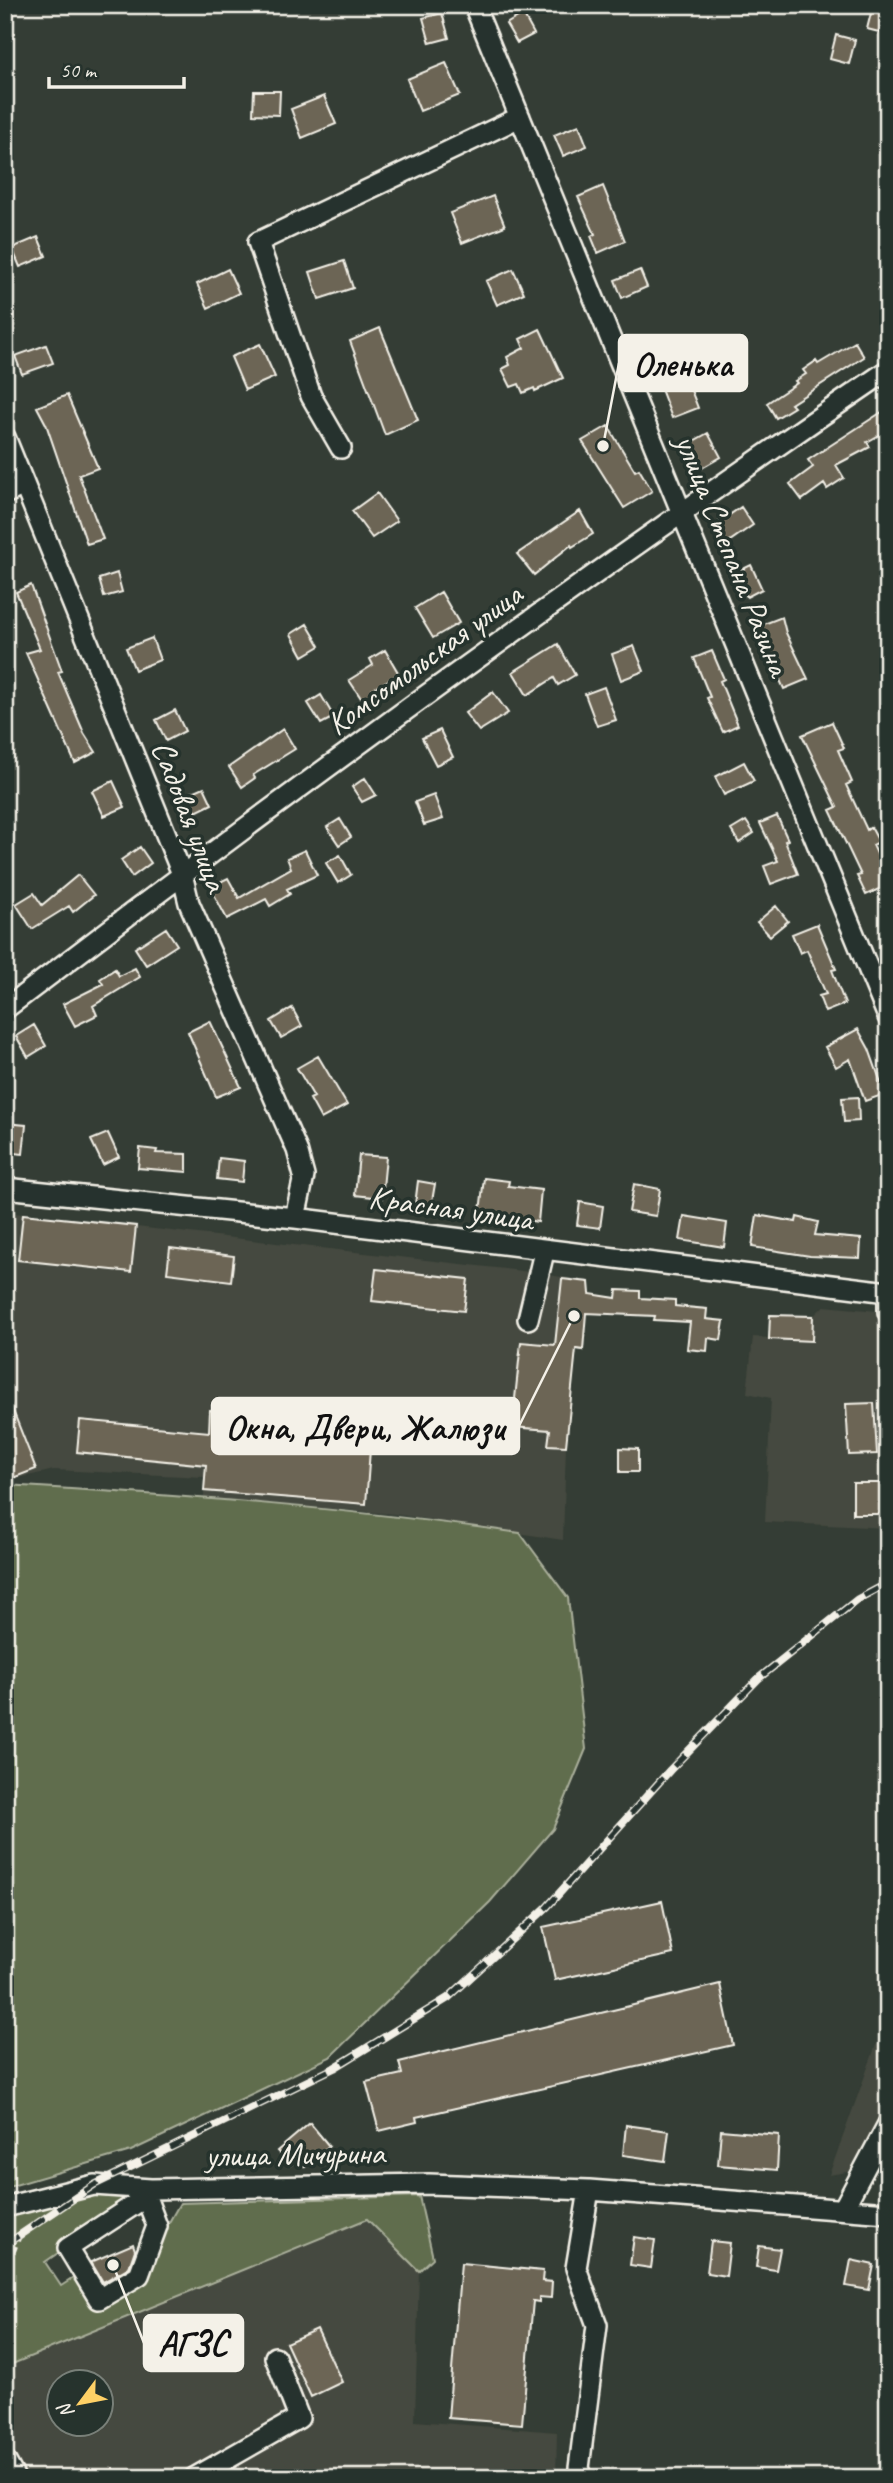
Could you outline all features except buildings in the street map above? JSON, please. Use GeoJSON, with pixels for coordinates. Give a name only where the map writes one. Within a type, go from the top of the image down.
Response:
{"type":"FeatureCollection","features":[{"type":"Feature","properties":{"kind":"street","name":"улица Степана Разина"},"geometry":{"type":"LineString","coordinates":[[474,5],[888,1017]]}},
{"type":"Feature","properties":{"kind":"street"},"geometry":{"type":"LineString","coordinates":[[341,448],[311,396],[258,242],[520,117]]}},
{"type":"Feature","properties":{"kind":"street","name":"Комсомольская улица"},"geometry":{"type":"LineString","coordinates":[[5,1009],[182,874],[681,511],[888,370]]}},
{"type":"Feature","properties":{"kind":"street","name":"Садовая улица"},"geometry":{"type":"LineString","coordinates":[[5,437],[182,874],[189,903],[297,1150],[304,1176],[295,1219]]}},
{"type":"Feature","properties":{"kind":"street"},"geometry":{"type":"LineString","coordinates":[[5,494],[24,485]]}},
{"type":"Feature","properties":{"kind":"street","name":"Красная улица"},"geometry":{"type":"LineString","coordinates":[[5,1188],[295,1219],[544,1252],[888,1292]]}},
{"type":"Feature","properties":{"kind":"street"},"geometry":{"type":"LineString","coordinates":[[527,1320],[544,1252]]}},
{"type":"Feature","properties":{"kind":"street"},"geometry":{"type":"LineString","coordinates":[[888,1292],[888,1312]]}},
{"type":"Feature","properties":{"kind":"street"},"geometry":{"type":"LineString","coordinates":[[842,2209],[888,2124]]}},
{"type":"Feature","properties":{"kind":"street","name":"улица Мичурина"},"geometry":{"type":"LineString","coordinates":[[5,2207],[94,2185],[148,2193],[429,2183],[589,2190],[888,2213]]}},
{"type":"Feature","properties":{"kind":"street"},"geometry":{"type":"LineString","coordinates":[[583,2478],[579,2468],[597,2325],[576,2268],[589,2190]]}},
{"type":"Feature","properties":{"kind":"street"},"geometry":{"type":"LineString","coordinates":[[148,2193],[157,2226],[139,2275],[99,2299],[68,2248],[148,2193]]}},
{"type":"Feature","properties":{"kind":"street"},"geometry":{"type":"LineString","coordinates":[[194,2478],[299,2418],[275,2357]]}},
{"type":"Feature","properties":{"kind":"street"},"geometry":{"type":"LineString","coordinates":[[5,2460],[15,2478]]}},
{"type":"Feature","properties":{"kind":"path"},"geometry":{"type":"LineString","coordinates":[[5,2275],[21,2234]]}},
{"type":"Feature","properties":{"kind":"shaded area"},"geometry":{"type":"Polygon","coordinates":[[[5,1212],[539,1273],[589,1282],[583,1350],[575,1350],[566,1446],[563,1540],[393,1514],[204,1498],[204,1477],[54,1470],[6,1481],[5,1212]]]}},
{"type":"Feature","properties":{"kind":"shaded area"},"geometry":{"type":"Polygon","coordinates":[[[824,1306],[888,1312],[888,1528],[765,1522],[771,1398],[747,1393],[753,1337],[812,1341],[813,1316],[824,1306]]]}},
{"type":"Feature","properties":{"kind":"shaded area"},"geometry":{"type":"Polygon","coordinates":[[[888,2042],[888,2165],[829,2175],[876,2045],[888,2042]]]}},
{"type":"Feature","properties":{"kind":"shaded area"},"geometry":{"type":"Polygon","coordinates":[[[367,2219],[419,2271],[415,2421],[557,2432],[556,2478],[5,2478],[5,2367],[367,2219]]]}},
{"type":"Feature","properties":{"kind":"green space"},"geometry":{"type":"Polygon","coordinates":[[[5,1485],[263,1503],[520,1533],[568,1598],[586,1749],[553,1829],[490,1902],[330,2057],[131,2151],[5,2188],[5,1485]]]}},
{"type":"Feature","properties":{"kind":"green space"},"geometry":{"type":"Polygon","coordinates":[[[94,2185],[151,2189],[45,2262],[61,2286],[83,2272],[99,2299],[139,2275],[180,2203],[419,2196],[433,2258],[419,2271],[367,2219],[5,2367],[5,2207],[94,2185]]]}},
{"type":"Feature","properties":{"kind":"railway"},"geometry":{"type":"LineString","coordinates":[[5,2245],[94,2185],[334,2068],[448,1998],[547,1907],[670,1770],[759,1678],[858,1599],[888,1583]]}},
{"type":"Feature","properties":{"kind":"place","name":"Оленька"},"geometry":{"type":"Point","coordinates":[603,446]}},
{"type":"Feature","properties":{"kind":"place","name":"Окна, Двери, Жалюзи"},"geometry":{"type":"Point","coordinates":[574,1316]}},
{"type":"Feature","properties":{"kind":"place","name":"АГЗС"},"geometry":{"type":"Point","coordinates":[113,2265]}}]}
